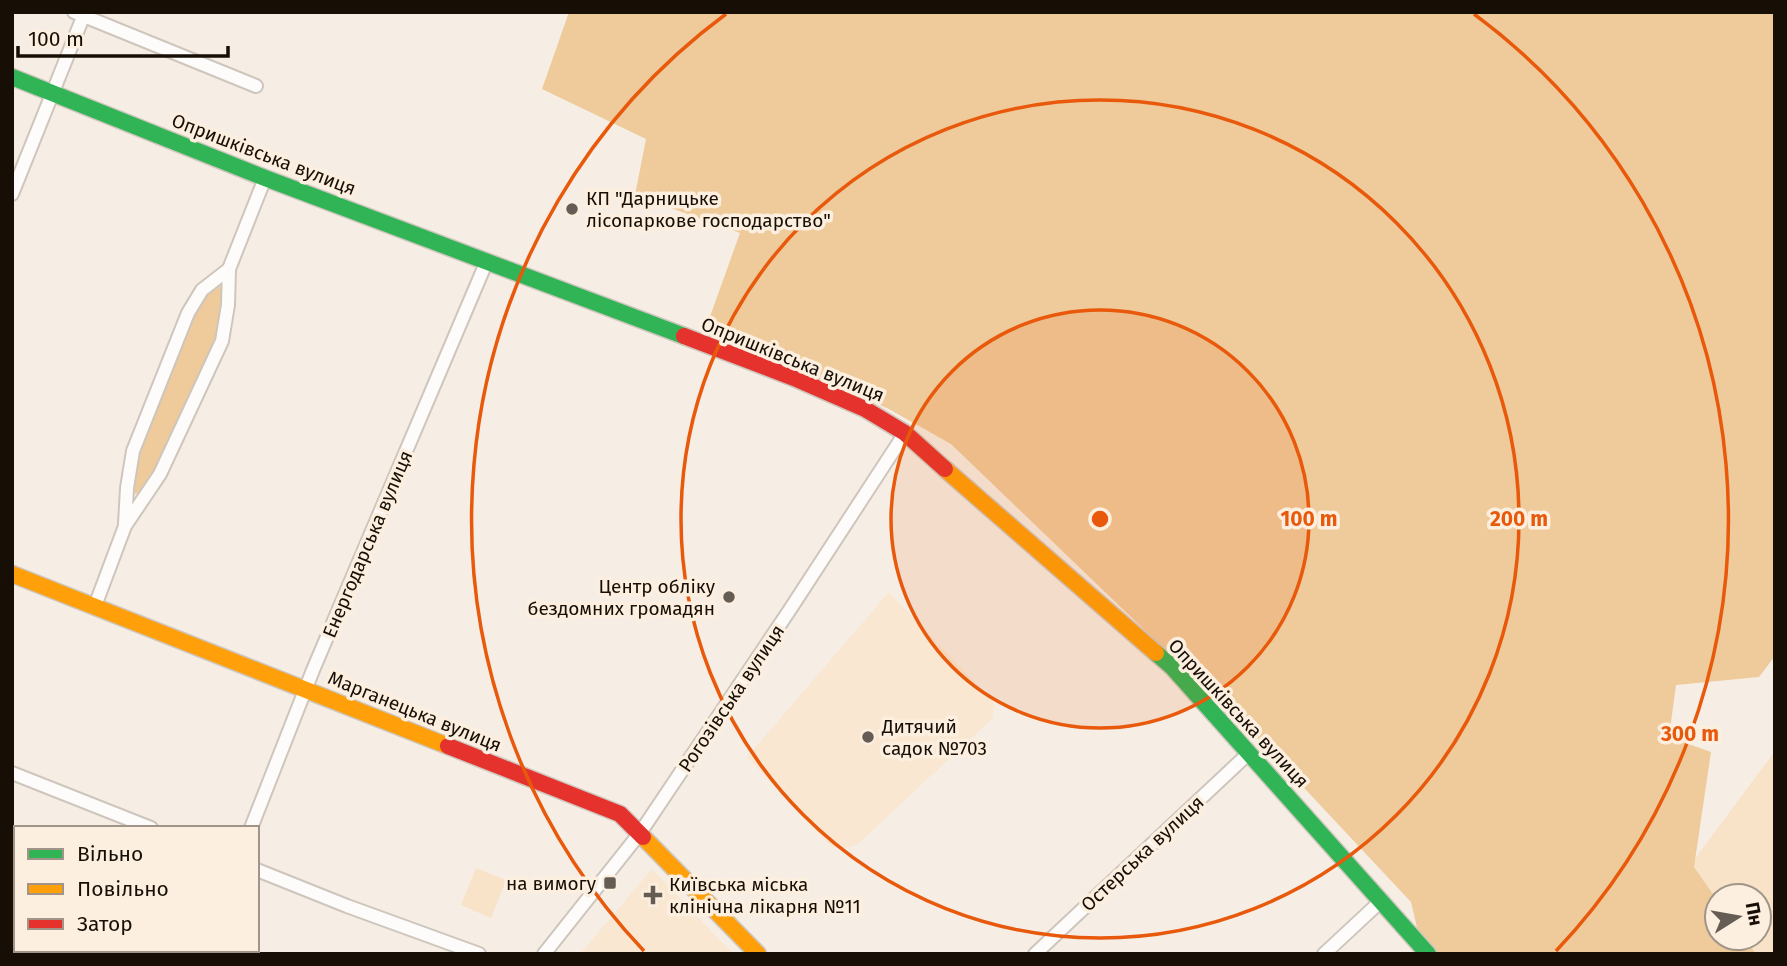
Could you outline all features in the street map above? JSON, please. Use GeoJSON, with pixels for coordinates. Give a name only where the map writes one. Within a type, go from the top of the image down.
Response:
{"type":"FeatureCollection","features":[{"type":"Feature","properties":{"kind":"street"},"geometry":{"type":"LineString","coordinates":[[12,194],[81,14],[257,86]]}},
{"type":"Feature","properties":{"kind":"street","name":"Опришківська вулиця"},"geometry":{"type":"LineString","coordinates":[[12,77],[265,178],[793,378],[865,409],[905,433],[1172,667],[1382,900],[1427,954]]}},
{"type":"Feature","properties":{"kind":"street"},"geometry":{"type":"LineString","coordinates":[[94,606],[125,526],[159,474],[222,341],[228,304],[229,269],[265,178]]}},
{"type":"Feature","properties":{"kind":"street","name":"Енергодарська вулиця"},"geometry":{"type":"LineString","coordinates":[[252,826],[306,690],[486,263]]}},
{"type":"Feature","properties":{"kind":"street"},"geometry":{"type":"LineString","coordinates":[[125,526],[133,451],[188,313],[202,290],[229,269]]}},
{"type":"Feature","properties":{"kind":"street","name":"Рогозівська вулиця"},"geometry":{"type":"LineString","coordinates":[[544,954],[640,833],[905,433]]}},
{"type":"Feature","properties":{"kind":"street","name":"Марганецька вулиця"},"geometry":{"type":"LineString","coordinates":[[12,574],[620,814],[758,954]]}},
{"type":"Feature","properties":{"kind":"street","name":"Остерська вулиця"},"geometry":{"type":"LineString","coordinates":[[1035,954],[1249,753]]}},
{"type":"Feature","properties":{"kind":"street"},"geometry":{"type":"LineString","coordinates":[[12,773],[146,826]]}},
{"type":"Feature","properties":{"kind":"street"},"geometry":{"type":"LineString","coordinates":[[259,871],[479,954]]}},
{"type":"Feature","properties":{"kind":"street"},"geometry":{"type":"LineString","coordinates":[[1324,954],[1382,900]]}},
{"type":"Feature","properties":{"kind":"shaded area"},"geometry":{"type":"Polygon","coordinates":[[[569,12],[1775,12],[1775,656],[1759,677],[1676,685],[1669,737],[1711,752],[1694,867],[1704,882],[1703,952],[1756,954],[1437,954],[1418,932],[1411,902],[1261,742],[951,444],[887,408],[703,336],[740,233],[635,195],[646,139],[542,89],[569,12]]]}},
{"type":"Feature","properties":{"kind":"shaded area"},"geometry":{"type":"Polygon","coordinates":[[[223,284],[224,304],[218,338],[157,470],[142,493],[135,494],[134,480],[138,459],[167,378],[194,315],[206,296],[223,284]]]}},
{"type":"Feature","properties":{"kind":"shaded area","name":"Дитячий садок №703"},"geometry":{"type":"Polygon","coordinates":[[[889,592],[994,703],[993,718],[857,845],[846,848],[832,847],[747,757],[889,592]]]}},
{"type":"Feature","properties":{"kind":"shaded area"},"geometry":{"type":"Polygon","coordinates":[[[1775,751],[1775,954],[1624,954],[1775,751]]]}},
{"type":"Feature","properties":{"kind":"shaded area"},"geometry":{"type":"Polygon","coordinates":[[[476,868],[506,880],[491,918],[461,905],[476,868]]]}},
{"type":"Feature","properties":{"kind":"shaded area","name":"Київська міська клінічна лікарня №11"},"geometry":{"type":"Polygon","coordinates":[[[652,869],[733,954],[580,954],[652,869]]]}},
{"type":"Feature","properties":{"kind":"shaded area"},"geometry":{"type":"Polygon","coordinates":[[[12,873],[14,952],[60,952],[12,954],[12,873]]]}},
{"type":"Feature","properties":{"kind":"traffic: fast"},"geometry":{"type":"LineString","coordinates":[[12,77],[265,178],[684,336]]}},
{"type":"Feature","properties":{"kind":"traffic: fast"},"geometry":{"type":"LineString","coordinates":[[1156,653],[1172,667],[1428,954]]}},
{"type":"Feature","properties":{"kind":"traffic: slow"},"geometry":{"type":"LineString","coordinates":[[945,469],[1156,653]]}},
{"type":"Feature","properties":{"kind":"traffic: slow"},"geometry":{"type":"LineString","coordinates":[[12,574],[448,746]]}},
{"type":"Feature","properties":{"kind":"traffic: slow"},"geometry":{"type":"LineString","coordinates":[[643,837],[758,954]]}},
{"type":"Feature","properties":{"kind":"traffic: jam"},"geometry":{"type":"LineString","coordinates":[[684,336],[794,378],[865,409],[905,433],[945,469]]}},
{"type":"Feature","properties":{"kind":"traffic: jam"},"geometry":{"type":"LineString","coordinates":[[448,746],[620,814],[643,837]]}},
{"type":"Feature","properties":{"kind":"place","name":"КП \"Дарницьке лісопаркове господарство\""},"geometry":{"type":"Point","coordinates":[572,209]}},
{"type":"Feature","properties":{"kind":"place","name":"Центр обліку бездомних громадян"},"geometry":{"type":"Point","coordinates":[729,597]}},
{"type":"Feature","properties":{"kind":"place","name":"Дитячий садок №703"},"geometry":{"type":"Point","coordinates":[868,737]}},
{"type":"Feature","properties":{"kind":"place","name":"на вимогу"},"geometry":{"type":"Point","coordinates":[610,883]}},
{"type":"Feature","properties":{"kind":"place","name":"Київська міська клінічна лікарня №11"},"geometry":{"type":"Point","coordinates":[653,895]}}]}
